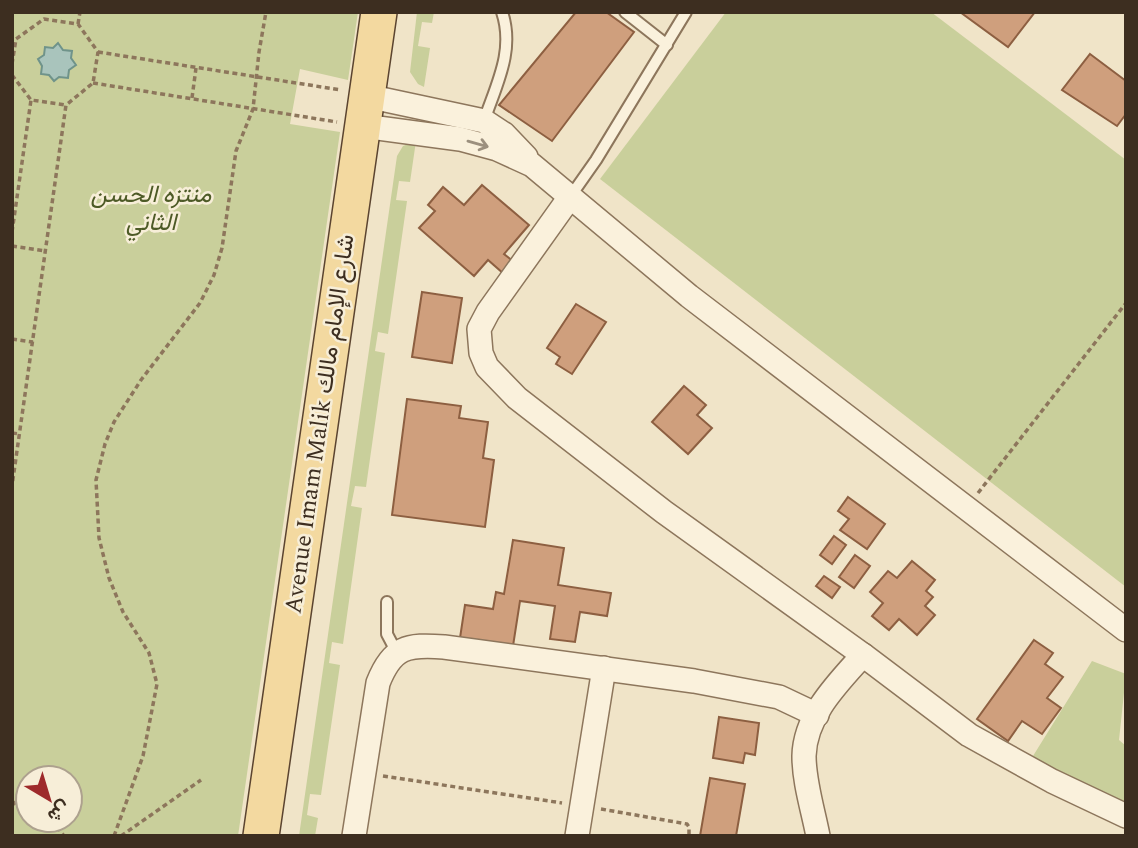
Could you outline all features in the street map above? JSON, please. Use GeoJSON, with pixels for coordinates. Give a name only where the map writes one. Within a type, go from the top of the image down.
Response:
{"type":"FeatureCollection","features":[{"type":"Feature","properties":{"kind":"main road","name":"Avenue Imam Malik شارع الإمام مالك"},"geometry":{"type":"LineString","coordinates":[[281,836],[374,113],[379,12]]}},
{"type":"Feature","properties":{"kind":"main road","name":"Avenue Imam Malik شارع الإمام مالك"},"geometry":{"type":"LineString","coordinates":[[261,836],[374,113],[398,12]]}},
{"type":"Feature","properties":{"kind":"street"},"geometry":{"type":"LineString","coordinates":[[374,113],[484,121],[512,141],[532,166],[689,296],[1126,630]]}},
{"type":"Feature","properties":{"kind":"street"},"geometry":{"type":"LineString","coordinates":[[374,113],[497,149],[532,166]]}},
{"type":"Feature","properties":{"kind":"street"},"geometry":{"type":"LineString","coordinates":[[570,197],[488,312],[480,329],[481,353],[487,367],[517,398],[664,512],[969,735],[1126,816]]}},
{"type":"Feature","properties":{"kind":"street"},"geometry":{"type":"LineString","coordinates":[[354,836],[377,683],[386,664],[407,647],[444,647],[694,681],[779,697],[817,715]]}},
{"type":"Feature","properties":{"kind":"street"},"geometry":{"type":"LineString","coordinates":[[817,836],[804,757],[806,741],[827,696],[863,655]]}},
{"type":"Feature","properties":{"kind":"street"},"geometry":{"type":"LineString","coordinates":[[577,836],[604,668]]}},
{"type":"Feature","properties":{"kind":"lane"},"geometry":{"type":"LineString","coordinates":[[484,121],[507,56],[508,39],[502,12]]}},
{"type":"Feature","properties":{"kind":"lane"},"geometry":{"type":"LineString","coordinates":[[625,12],[667,45]]}},
{"type":"Feature","properties":{"kind":"lane"},"geometry":{"type":"LineString","coordinates":[[570,197],[686,12]]}},
{"type":"Feature","properties":{"kind":"lane"},"geometry":{"type":"LineString","coordinates":[[387,602],[387,634],[397,653]]}},
{"type":"Feature","properties":{"kind":"path"},"geometry":{"type":"LineString","coordinates":[[44,19],[45,12]]}},
{"type":"Feature","properties":{"kind":"path"},"geometry":{"type":"LineString","coordinates":[[12,486],[66,105],[93,83],[98,52],[78,24],[80,12]]}},
{"type":"Feature","properties":{"kind":"path"},"geometry":{"type":"LineString","coordinates":[[114,836],[143,756],[157,684],[149,653],[123,612],[109,578],[99,538],[96,480],[114,422],[141,380],[200,303],[214,275],[222,247],[231,171],[253,108],[266,12]]}},
{"type":"Feature","properties":{"kind":"path"},"geometry":{"type":"LineString","coordinates":[[12,64],[16,39],[44,19],[78,24]]}},
{"type":"Feature","properties":{"kind":"path"},"geometry":{"type":"LineString","coordinates":[[98,52],[257,77],[374,113]]}},
{"type":"Feature","properties":{"kind":"path"},"geometry":{"type":"LineString","coordinates":[[192,98],[196,68]]}},
{"type":"Feature","properties":{"kind":"path"},"geometry":{"type":"LineString","coordinates":[[12,75],[32,100],[66,105]]}},
{"type":"Feature","properties":{"kind":"path"},"geometry":{"type":"LineString","coordinates":[[93,83],[253,108],[374,113]]}},
{"type":"Feature","properties":{"kind":"path"},"geometry":{"type":"LineString","coordinates":[[12,232],[32,100]]}},
{"type":"Feature","properties":{"kind":"path"},"geometry":{"type":"LineString","coordinates":[[12,246],[46,251]]}},
{"type":"Feature","properties":{"kind":"path"},"geometry":{"type":"LineString","coordinates":[[966,508],[1126,303]]}},
{"type":"Feature","properties":{"kind":"path"},"geometry":{"type":"LineString","coordinates":[[12,339],[33,342]]}},
{"type":"Feature","properties":{"kind":"path"},"geometry":{"type":"LineString","coordinates":[[12,433],[20,434]]}},
{"type":"Feature","properties":{"kind":"path"},"geometry":{"type":"LineString","coordinates":[[364,773],[687,824],[689,836]]}},
{"type":"Feature","properties":{"kind":"path"},"geometry":{"type":"LineString","coordinates":[[121,836],[201,780]]}},
{"type":"Feature","properties":{"kind":"green space","name":"منتزه الحسن الثاني"},"geometry":{"type":"Polygon","coordinates":[[[12,12],[358,12],[348,80],[300,69],[290,124],[340,132],[238,836],[12,836],[12,12]]]}},
{"type":"Feature","properties":{"kind":"green space"},"geometry":{"type":"Polygon","coordinates":[[[417,12],[434,12],[432,23],[422,22],[418,46],[430,48],[424,87],[418,84],[410,72],[417,12]]]}},
{"type":"Feature","properties":{"kind":"green space"},"geometry":{"type":"Polygon","coordinates":[[[726,12],[931,12],[1126,160],[1126,587],[600,179],[726,12]]]}},
{"type":"Feature","properties":{"kind":"green space"},"geometry":{"type":"Polygon","coordinates":[[[416,141],[410,182],[399,181],[396,200],[407,201],[388,334],[378,332],[375,351],[385,353],[366,487],[355,486],[351,506],[362,508],[343,644],[332,642],[329,663],[340,665],[321,795],[310,794],[307,815],[318,818],[315,836],[299,836],[397,156],[403,146],[416,141]]]}},
{"type":"Feature","properties":{"kind":"green space"},"geometry":{"type":"Polygon","coordinates":[[[1092,661],[1126,674],[1119,740],[1126,746],[1126,817],[1033,756],[1092,661]]]}},
{"type":"Feature","properties":{"kind":"water"},"geometry":{"type":"Polygon","coordinates":[[[58,43],[63,50],[72,51],[71,58],[76,65],[69,70],[68,78],[59,77],[54,81],[49,75],[41,74],[42,66],[38,59],[44,55],[45,47],[53,48],[58,43]]]}},
{"type":"Feature","properties":{"kind":"building"},"geometry":{"type":"Polygon","coordinates":[[[576,12],[606,12],[634,32],[552,141],[499,105],[576,12]]]}},
{"type":"Feature","properties":{"kind":"building"},"geometry":{"type":"Polygon","coordinates":[[[960,12],[1035,12],[1008,47],[960,12]]]}},
{"type":"Feature","properties":{"kind":"building"},"geometry":{"type":"Polygon","coordinates":[[[1090,54],[1126,81],[1126,114],[1117,126],[1062,90],[1090,54]]]}},
{"type":"Feature","properties":{"kind":"building"},"geometry":{"type":"Polygon","coordinates":[[[482,185],[529,225],[504,254],[514,262],[504,274],[488,260],[474,276],[419,228],[435,211],[428,205],[443,187],[464,205],[482,185]]]}},
{"type":"Feature","properties":{"kind":"building"},"geometry":{"type":"Polygon","coordinates":[[[422,292],[462,298],[452,363],[412,357],[422,292]]]}},
{"type":"Feature","properties":{"kind":"building"},"geometry":{"type":"Polygon","coordinates":[[[576,304],[606,322],[572,374],[556,364],[560,357],[547,348],[576,304]]]}},
{"type":"Feature","properties":{"kind":"building"},"geometry":{"type":"Polygon","coordinates":[[[684,386],[706,405],[697,415],[712,428],[688,454],[652,422],[684,386]]]}},
{"type":"Feature","properties":{"kind":"building"},"geometry":{"type":"Polygon","coordinates":[[[407,399],[461,406],[459,418],[488,422],[483,458],[494,460],[485,527],[392,515],[407,399]]]}},
{"type":"Feature","properties":{"kind":"building"},"geometry":{"type":"Polygon","coordinates":[[[848,497],[885,524],[867,549],[840,530],[849,519],[838,511],[848,497]]]}},
{"type":"Feature","properties":{"kind":"building"},"geometry":{"type":"Polygon","coordinates":[[[834,536],[846,545],[832,564],[820,555],[834,536]]]}},
{"type":"Feature","properties":{"kind":"building"},"geometry":{"type":"Polygon","coordinates":[[[513,540],[564,548],[558,585],[611,593],[607,616],[580,612],[575,642],[550,639],[555,606],[520,601],[513,646],[460,638],[465,605],[493,609],[496,592],[504,594],[513,540]]]}},
{"type":"Feature","properties":{"kind":"building"},"geometry":{"type":"Polygon","coordinates":[[[855,555],[870,566],[854,588],[839,577],[855,555]]]}},
{"type":"Feature","properties":{"kind":"building"},"geometry":{"type":"Polygon","coordinates":[[[912,561],[935,580],[926,591],[933,597],[925,606],[935,615],[917,635],[899,619],[889,630],[872,616],[883,603],[870,592],[888,571],[897,578],[912,561]]]}},
{"type":"Feature","properties":{"kind":"building"},"geometry":{"type":"Polygon","coordinates":[[[824,576],[840,587],[832,598],[816,586],[824,576]]]}},
{"type":"Feature","properties":{"kind":"building"},"geometry":{"type":"Polygon","coordinates":[[[1034,640],[1053,653],[1045,664],[1063,677],[1047,698],[1061,708],[1042,734],[1022,721],[1008,741],[977,719],[1034,640]]]}},
{"type":"Feature","properties":{"kind":"building"},"geometry":{"type":"Polygon","coordinates":[[[719,717],[759,723],[755,755],[745,753],[743,763],[713,758],[719,717]]]}},
{"type":"Feature","properties":{"kind":"building"},"geometry":{"type":"Polygon","coordinates":[[[710,778],[745,784],[736,836],[700,836],[710,778]]]}}]}
